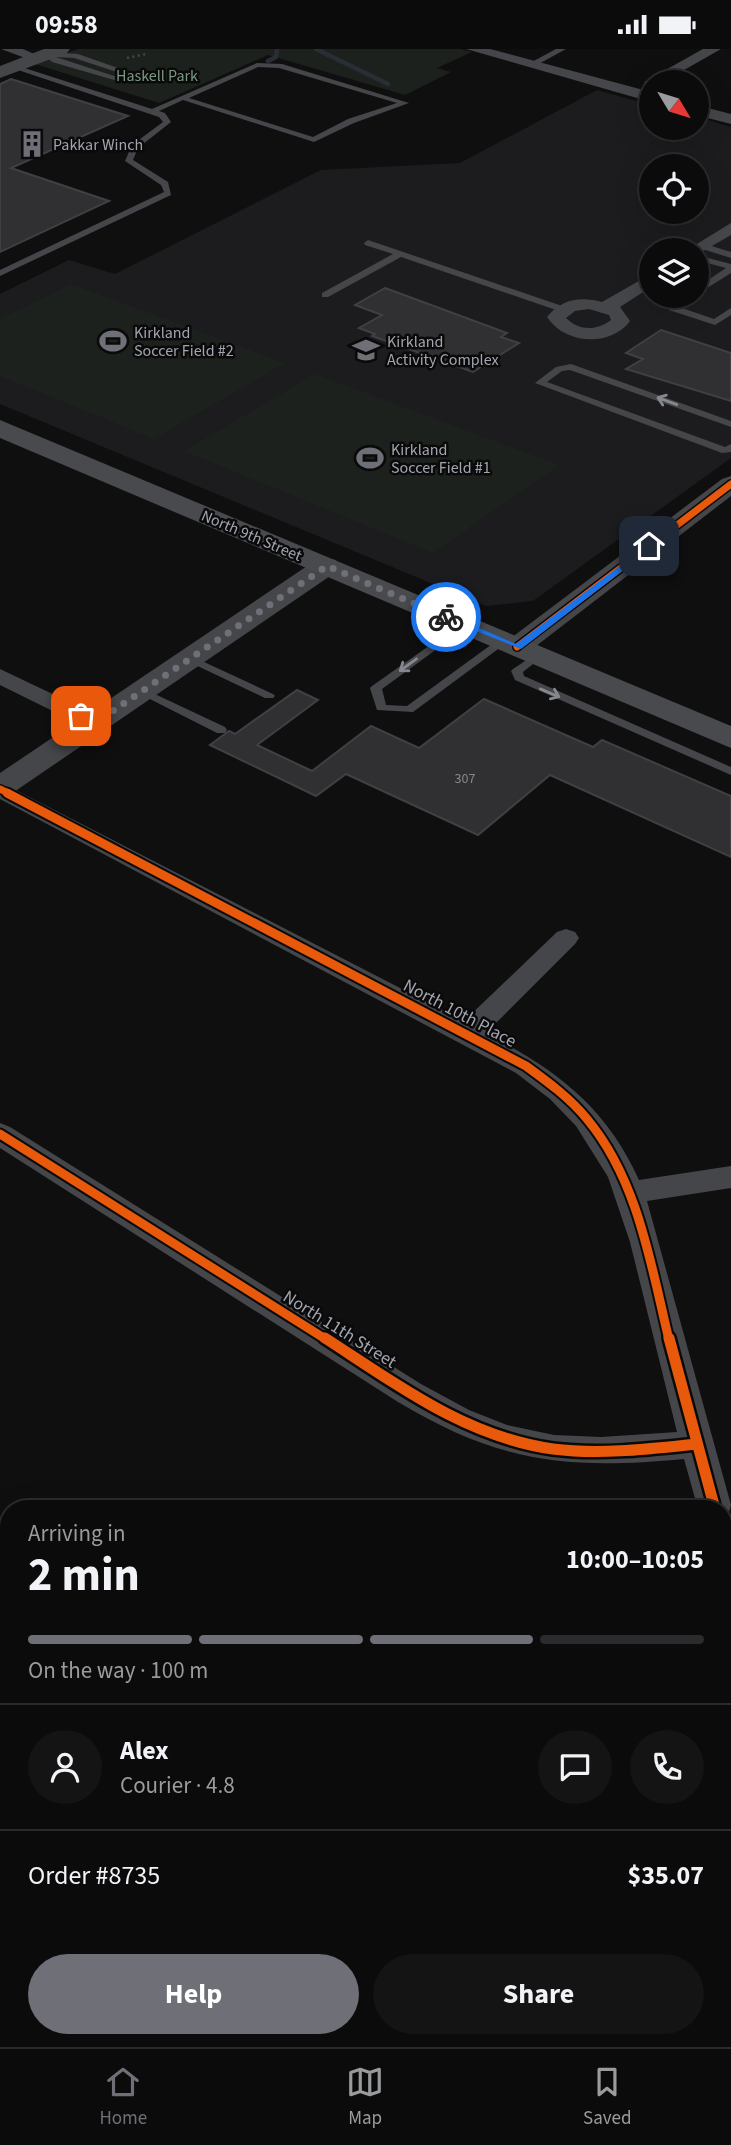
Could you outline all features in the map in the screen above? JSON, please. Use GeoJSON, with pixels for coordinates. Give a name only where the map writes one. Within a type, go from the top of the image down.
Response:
{"type":"FeatureCollection","features":[{"type":"Feature","properties":{"kind":"main road","name":"North 9th Street"},"geometry":{"type":"LineString","coordinates":[[2,430],[731,738]]}},
{"type":"Feature","properties":{"kind":"street"},"geometry":{"type":"LineString","coordinates":[[473,49],[639,93]]}},
{"type":"Feature","properties":{"kind":"street"},"geometry":{"type":"LineString","coordinates":[[675,70],[714,49]]}},
{"type":"Feature","properties":{"kind":"street"},"geometry":{"type":"LineString","coordinates":[[8,62],[48,53]]}},
{"type":"Feature","properties":{"kind":"street"},"geometry":{"type":"LineString","coordinates":[[634,92],[639,89]]}},
{"type":"Feature","properties":{"kind":"street"},"geometry":{"type":"LineString","coordinates":[[709,113],[731,119]]}},
{"type":"Feature","properties":{"kind":"street"},"geometry":{"type":"LineString","coordinates":[[709,243],[731,228]]}},
{"type":"Feature","properties":{"kind":"street"},"geometry":{"type":"LineString","coordinates":[[607,307],[639,287]]}},
{"type":"Feature","properties":{"kind":"street"},"geometry":{"type":"LineString","coordinates":[[579,304],[607,307],[616,311],[621,321],[611,330],[591,333],[562,326],[556,317],[562,309],[579,304]]}},
{"type":"Feature","properties":{"kind":"street"},"geometry":{"type":"LineString","coordinates":[[519,648],[731,484]]}},
{"type":"Feature","properties":{"kind":"street"},"geometry":{"type":"LineString","coordinates":[[0,788],[327,566]]}},
{"type":"Feature","properties":{"kind":"street"},"geometry":{"type":"LineString","coordinates":[[0,676],[95,723]]}},
{"type":"Feature","properties":{"kind":"street","name":"North 10th Place"},"geometry":{"type":"LineString","coordinates":[[0,788],[526,1066],[577,1106],[607,1146],[632,1192],[712,1500]]}},
{"type":"Feature","properties":{"kind":"street"},"geometry":{"type":"LineString","coordinates":[[467,1035],[566,939]]}},
{"type":"Feature","properties":{"kind":"street","name":"North 11th Street"},"geometry":{"type":"LineString","coordinates":[[0,1134],[405,1388],[483,1430],[507,1439],[563,1451],[603,1453],[696,1444]]}},
{"type":"Feature","properties":{"kind":"street"},"geometry":{"type":"LineString","coordinates":[[632,1192],[731,1177]]}},
{"type":"Feature","properties":{"kind":"lane"},"geometry":{"type":"LineString","coordinates":[[532,64],[562,49]]}},
{"type":"Feature","properties":{"kind":"lane"},"geometry":{"type":"LineString","coordinates":[[48,53],[75,56],[131,74],[114,78],[55,60],[48,53]]}},
{"type":"Feature","properties":{"kind":"lane"},"geometry":{"type":"LineString","coordinates":[[0,273],[168,193],[166,184],[129,161],[135,147],[167,123],[155,110],[8,62]]}},
{"type":"Feature","properties":{"kind":"lane"},"geometry":{"type":"LineString","coordinates":[[155,110],[257,65],[279,66],[405,103],[351,121],[314,140],[183,98]]}},
{"type":"Feature","properties":{"kind":"lane"},"geometry":{"type":"LineString","coordinates":[[368,243],[562,309]]}},
{"type":"Feature","properties":{"kind":"lane"},"geometry":{"type":"LineString","coordinates":[[709,252],[731,255]]}},
{"type":"Feature","properties":{"kind":"lane"},"geometry":{"type":"LineString","coordinates":[[325,295],[400,254]]}},
{"type":"Feature","properties":{"kind":"lane"},"geometry":{"type":"LineString","coordinates":[[709,257],[731,268],[709,283]]}},
{"type":"Feature","properties":{"kind":"lane"},"geometry":{"type":"LineString","coordinates":[[672,308],[715,322],[731,311]]}},
{"type":"Feature","properties":{"kind":"lane"},"geometry":{"type":"LineString","coordinates":[[731,424],[571,367],[559,369],[540,383],[726,451],[731,447]]}},
{"type":"Feature","properties":{"kind":"lane"},"geometry":{"type":"LineString","coordinates":[[463,625],[376,688],[381,708],[409,711],[519,648]]}},
{"type":"Feature","properties":{"kind":"lane"},"geometry":{"type":"LineString","coordinates":[[519,648],[519,678],[731,771]]}},
{"type":"Feature","properties":{"kind":"lane"},"geometry":{"type":"LineString","coordinates":[[191,659],[270,696]]}},
{"type":"Feature","properties":{"kind":"lane"},"geometry":{"type":"LineString","coordinates":[[142,691],[221,730]]}},
{"type":"Feature","properties":{"kind":"shaded area","name":"Kirkland Activity Complex"},"geometry":{"type":"Polygon","coordinates":[[[597,90],[639,102],[639,140],[709,140],[709,121],[731,127],[731,458],[533,601],[486,606],[0,404],[0,294],[69,260],[115,274],[321,170],[460,163],[597,90]]]}},
{"type":"Feature","properties":{"kind":"green space","name":"Haskell Park"},"geometry":{"type":"Polygon","coordinates":[[[78,49],[460,49],[472,52],[437,68],[451,72],[405,95],[268,55],[159,103],[35,64],[78,49]]]}},
{"type":"Feature","properties":{"kind":"green space","name":"Kirkland Soccer Field #2"},"geometry":{"type":"Polygon","coordinates":[[[71,284],[285,363],[154,439],[0,376],[0,319],[71,284]]]}},
{"type":"Feature","properties":{"kind":"green space","name":"Kirkland Soccer Field #1"},"geometry":{"type":"Polygon","coordinates":[[[315,374],[559,465],[433,553],[184,451],[315,374]]]}},
{"type":"Feature","properties":{"kind":"building"},"geometry":{"type":"Polygon","coordinates":[[[11,79],[128,116],[11,168],[109,201],[0,252],[0,84],[11,79]]]}},
{"type":"Feature","properties":{"kind":"building"},"geometry":{"type":"Polygon","coordinates":[[[385,288],[507,333],[501,337],[519,343],[473,372],[372,336],[375,334],[359,328],[382,315],[355,305],[385,288]]]}},
{"type":"Feature","properties":{"kind":"building"},"geometry":{"type":"Polygon","coordinates":[[[661,330],[731,353],[731,401],[626,369],[643,359],[626,353],[661,330]]]}},
{"type":"Feature","properties":{"kind":"building"},"geometry":{"type":"Polygon","coordinates":[[[297,690],[318,700],[257,745],[312,771],[371,726],[419,748],[484,699],[593,747],[602,740],[731,796],[731,857],[550,775],[478,835],[346,774],[316,796],[210,745],[229,731],[235,734],[297,690]]]}},
{"type":"Feature","properties":{"kind":"waterway"},"geometry":{"type":"LineString","coordinates":[[268,61],[276,57],[277,49]]}},
{"type":"Feature","properties":{"kind":"waterway"},"geometry":{"type":"LineString","coordinates":[[316,49],[388,84]]}},
{"type":"Feature","properties":{"kind":"cycle path"},"geometry":{"type":"LineString","coordinates":[[517,647],[731,484]]}},
{"type":"Feature","properties":{"kind":"cycle path"},"geometry":{"type":"LineString","coordinates":[[0,789],[526,1066],[560,1092],[587,1119],[607,1147],[635,1208],[712,1500]]}},
{"type":"Feature","properties":{"kind":"cycle path"},"geometry":{"type":"LineString","coordinates":[[0,1134],[410,1393],[457,1419],[507,1439],[554,1449],[601,1451],[696,1444]]}},
{"type":"Feature","properties":{"kind":"way so far"},"geometry":{"type":"LineString","coordinates":[[81,716],[95,723],[327,566],[446,617]]}},
{"type":"Feature","properties":{"kind":"place","name":"Pakkar Winch"},"geometry":{"type":"Point","coordinates":[32,144]}},
{"type":"Feature","properties":{"kind":"place","name":"Kirkland Soccer Field #2"},"geometry":{"type":"Point","coordinates":[113,341]}},
{"type":"Feature","properties":{"kind":"place","name":"Kirkland Activity Complex"},"geometry":{"type":"Point","coordinates":[366,350]}},
{"type":"Feature","properties":{"kind":"place","name":"Kirkland Soccer Field #1"},"geometry":{"type":"Point","coordinates":[370,458]}},
{"type":"Feature","properties":{"kind":"route"},"geometry":{"type":"LineString","coordinates":[[446,617],[517,647],[649,546]]}}]}
